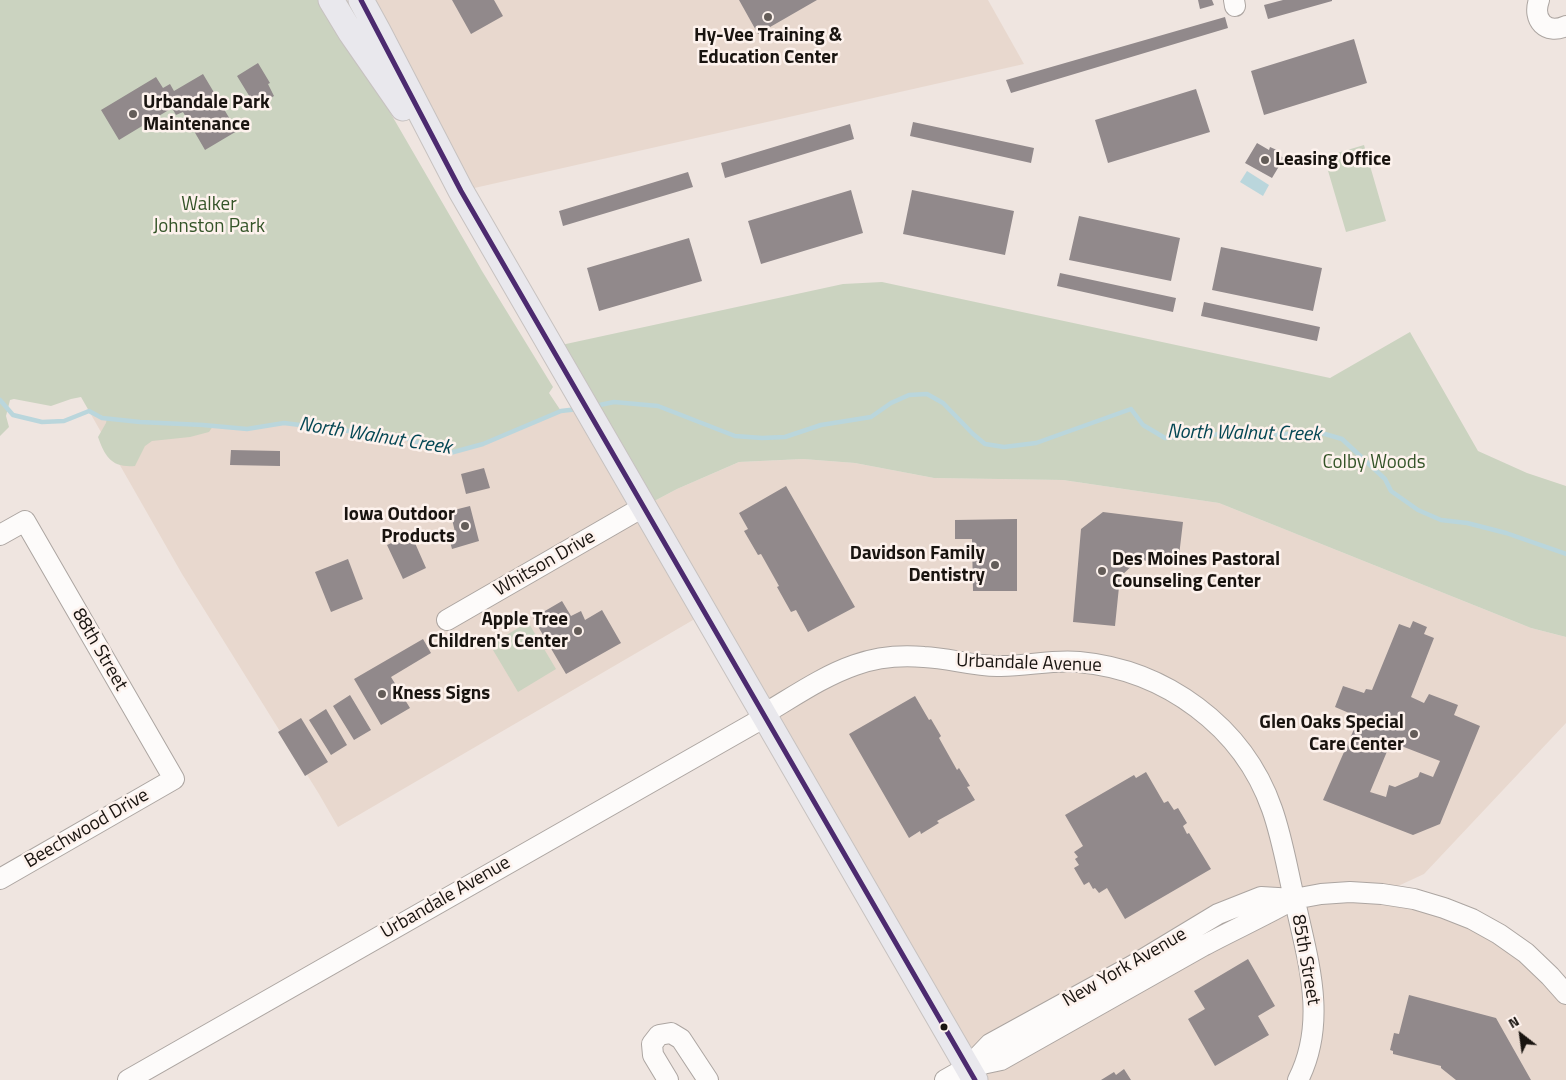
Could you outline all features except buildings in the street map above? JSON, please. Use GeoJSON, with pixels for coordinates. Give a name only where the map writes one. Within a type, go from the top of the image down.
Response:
{"type":"FeatureCollection","features":[{"type":"Feature","properties":{"kind":"main road"},"geometry":{"type":"LineString","coordinates":[[331,0],[351,33],[460,191]]}},
{"type":"Feature","properties":{"kind":"main road"},"geometry":{"type":"LineString","coordinates":[[361,0],[460,191],[971,1074]]}},
{"type":"Feature","properties":{"kind":"street"},"geometry":{"type":"LineString","coordinates":[[1539,0],[1537,13],[1543,24],[1553,29],[1560,29],[1566,26]]}},
{"type":"Feature","properties":{"kind":"street","name":"Whitson Drive"},"geometry":{"type":"LineString","coordinates":[[447,620],[643,508]]}},
{"type":"Feature","properties":{"kind":"street","name":"88th Street"},"geometry":{"type":"LineString","coordinates":[[0,535],[25,521],[174,779]]}},
{"type":"Feature","properties":{"kind":"street","name":"Urbandale Avenue"},"geometry":{"type":"LineString","coordinates":[[128,1080],[764,716],[826,678],[855,664],[880,658],[903,656],[927,657],[972,665],[998,666],[1047,662],[1077,662],[1105,665],[1133,673],[1160,684],[1182,696],[1206,714],[1228,735],[1246,758],[1260,782],[1272,808],[1294,899]]}},
{"type":"Feature","properties":{"kind":"street","name":"Beechwood Drive"},"geometry":{"type":"LineString","coordinates":[[0,879],[174,779]]}},
{"type":"Feature","properties":{"kind":"street","name":"New York Avenue"},"geometry":{"type":"LineString","coordinates":[[945,1080],[971,1074],[1001,1060],[1233,930],[1268,914],[1294,899],[1321,894],[1350,892],[1414,899],[1472,919],[1499,934],[1526,953],[1566,994]]}},
{"type":"Feature","properties":{"kind":"street","name":"85th Street"},"geometry":{"type":"LineString","coordinates":[[1294,899],[1310,971],[1314,1004],[1313,1027],[1308,1053],[1298,1080]]}},
{"type":"Feature","properties":{"kind":"street"},"geometry":{"type":"LineString","coordinates":[[668,1080],[653,1055],[652,1044],[660,1035],[671,1033],[681,1039],[708,1080]]}},
{"type":"Feature","properties":{"kind":"shaded area"},"geometry":{"type":"Polygon","coordinates":[[[361,0],[988,0],[1024,64],[461,191],[361,0]]]}},
{"type":"Feature","properties":{"kind":"shaded area"},"geometry":{"type":"Polygon","coordinates":[[[587,408],[643,507],[677,489],[739,462],[803,459],[855,463],[934,478],[1063,480],[1219,503],[1531,628],[1566,637],[1566,723],[1424,874],[1383,893],[1472,919],[1566,994],[1566,1080],[975,1080],[705,613],[338,827],[182,574],[89,411],[102,418],[247,429],[284,423],[405,438],[429,446],[516,430],[561,411],[587,408]]]}},
{"type":"Feature","properties":{"kind":"green space","name":"Walker Johnston Park"},"geometry":{"type":"Polygon","coordinates":[[[0,0],[323,0],[482,271],[553,387],[549,393],[561,411],[483,444],[450,453],[405,438],[284,423],[247,429],[213,426],[209,432],[190,437],[152,441],[145,446],[135,466],[120,465],[110,460],[98,437],[107,418],[89,411],[81,397],[51,406],[14,399],[10,400],[6,416],[9,427],[0,436],[0,0]]]}},
{"type":"Feature","properties":{"kind":"green space"},"geometry":{"type":"Polygon","coordinates":[[[1364,145],[1386,221],[1346,232],[1324,157],[1364,145]]]}},
{"type":"Feature","properties":{"kind":"green space","name":"Colby Woods"},"geometry":{"type":"Polygon","coordinates":[[[882,282],[1330,378],[1410,332],[1478,451],[1527,473],[1566,486],[1566,637],[1531,628],[1219,503],[1063,480],[934,478],[855,463],[803,459],[739,462],[677,489],[643,507],[552,347],[843,284],[882,282]]]}},
{"type":"Feature","properties":{"kind":"green space"},"geometry":{"type":"Polygon","coordinates":[[[528,622],[556,669],[518,692],[490,645],[528,622]]]}},
{"type":"Feature","properties":{"kind":"water"},"geometry":{"type":"Polygon","coordinates":[[[1247,171],[1269,185],[1263,196],[1240,182],[1247,171]]]}},
{"type":"Feature","properties":{"kind":"waterway","name":"North Walnut Creek"},"geometry":{"type":"LineString","coordinates":[[595,406],[614,402],[658,406],[735,436],[762,438],[785,437],[821,425],[871,417],[891,403],[909,395],[927,394],[943,403],[985,444],[1004,447],[1036,443],[1131,409],[1143,425],[1165,438],[1237,433],[1268,435],[1318,432],[1342,439],[1385,479],[1391,491],[1418,510],[1441,520],[1467,523],[1506,533],[1566,554]]}},
{"type":"Feature","properties":{"kind":"waterway","name":"North Walnut Creek"},"geometry":{"type":"LineString","coordinates":[[0,400],[13,415],[42,422],[64,421],[89,411],[102,418],[247,429],[284,423],[405,438],[450,453],[483,444],[561,411],[578,409]]}},
{"type":"Feature","properties":{"kind":"transit line"},"geometry":{"type":"LineString","coordinates":[[361,0],[461,191],[975,1080]]}},
{"type":"Feature","properties":{"kind":"place","name":"Hy-Vee Training & Education Center"},"geometry":{"type":"Point","coordinates":[768,17]}},
{"type":"Feature","properties":{"kind":"place","name":"Urbandale Park Maintenance"},"geometry":{"type":"Point","coordinates":[133,114]}},
{"type":"Feature","properties":{"kind":"place","name":"Leasing Office"},"geometry":{"type":"Point","coordinates":[1265,160]}},
{"type":"Feature","properties":{"kind":"place","name":"Iowa Outdoor Products"},"geometry":{"type":"Point","coordinates":[465,526]}},
{"type":"Feature","properties":{"kind":"place","name":"Davidson Family Dentistry"},"geometry":{"type":"Point","coordinates":[995,565]}},
{"type":"Feature","properties":{"kind":"place","name":"Des Moines Pastoral Counseling Center"},"geometry":{"type":"Point","coordinates":[1102,571]}},
{"type":"Feature","properties":{"kind":"place","name":"Apple Tree Children's Center"},"geometry":{"type":"Point","coordinates":[578,631]}},
{"type":"Feature","properties":{"kind":"place","name":"Kness Signs"},"geometry":{"type":"Point","coordinates":[382,694]}},
{"type":"Feature","properties":{"kind":"place","name":"Glen Oaks Special Care Center"},"geometry":{"type":"Point","coordinates":[1414,734]}}]}
